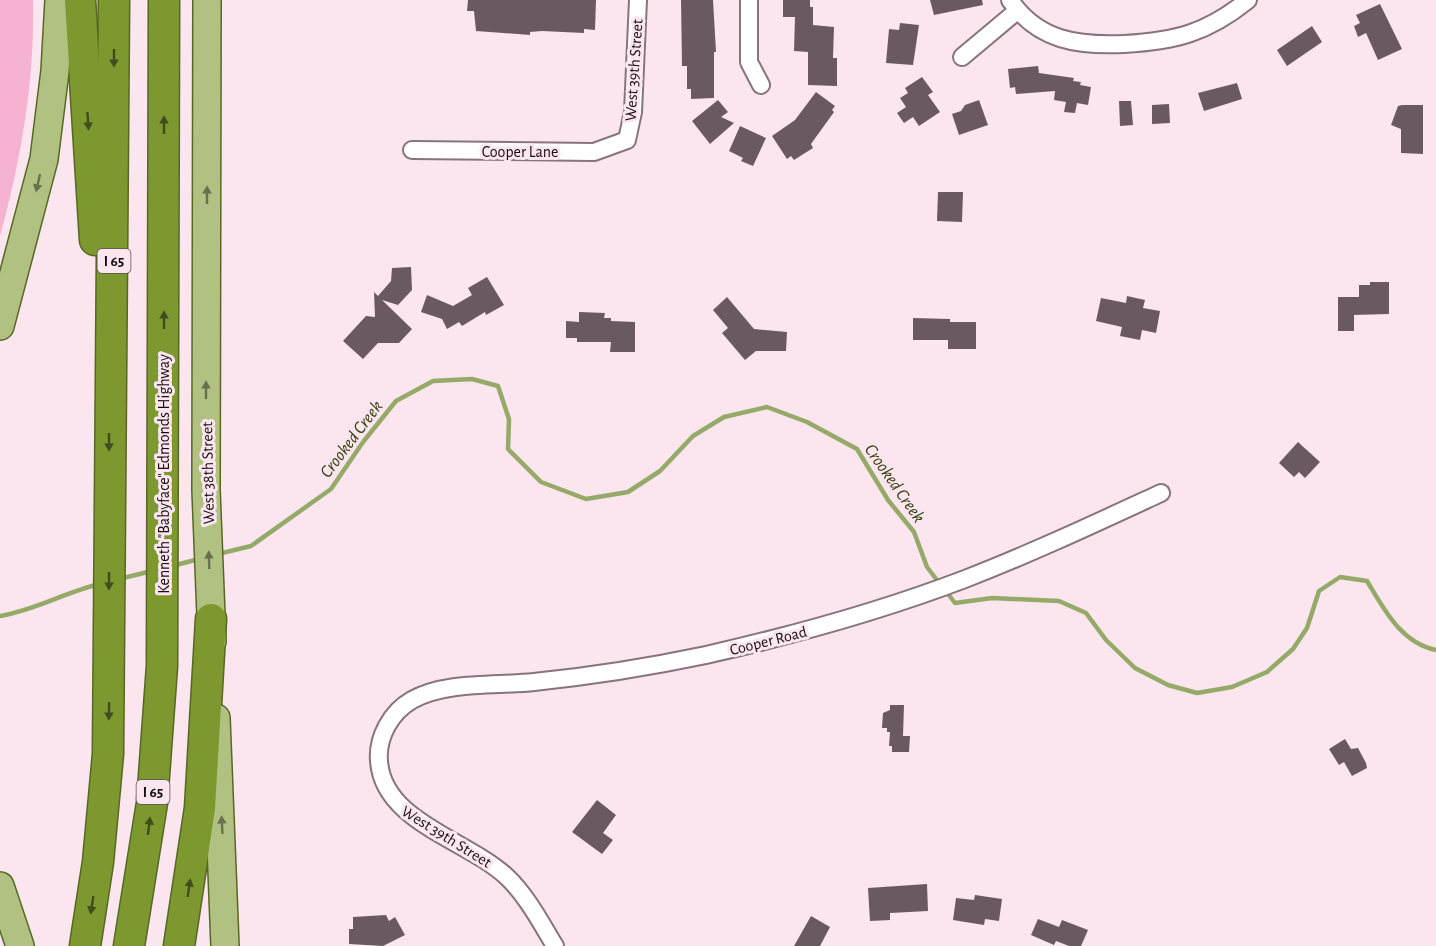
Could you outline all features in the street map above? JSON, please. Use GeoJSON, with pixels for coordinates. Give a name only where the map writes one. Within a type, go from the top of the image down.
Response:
{"type":"FeatureCollection","features":[{"type":"Feature","properties":{"kind":"highway"},"geometry":{"type":"LineString","coordinates":[[80,0],[97,276],[109,402]]}},
{"type":"Feature","properties":{"kind":"highway","name":"I 65"},"geometry":{"type":"LineString","coordinates":[[85,946],[98,862],[105,788],[110,652],[109,402],[114,276],[114,0]]}},
{"type":"Feature","properties":{"kind":"highway","name":"Kenneth \"Babyface\" Edmonds Highway"},"geometry":{"type":"LineString","coordinates":[[129,946],[152,803],[161,698],[164,505],[164,0]]}},
{"type":"Feature","properties":{"kind":"highway"},"geometry":{"type":"LineString","coordinates":[[179,946],[200,808],[211,619]]}},
{"type":"Feature","properties":{"kind":"main road"},"geometry":{"type":"LineString","coordinates":[[0,326],[44,159],[55,71],[59,0]]}},
{"type":"Feature","properties":{"kind":"main road","name":"West 38th Street"},"geometry":{"type":"LineString","coordinates":[[207,0],[206,490],[225,946]]}},
{"type":"Feature","properties":{"kind":"main road"},"geometry":{"type":"LineString","coordinates":[[0,886],[20,946]]}},
{"type":"Feature","properties":{"kind":"street","name":"West 39th Street"},"geometry":{"type":"LineString","coordinates":[[627,140],[633,112],[638,0]]}},
{"type":"Feature","properties":{"kind":"street"},"geometry":{"type":"LineString","coordinates":[[749,0],[749,62],[761,85]]}},
{"type":"Feature","properties":{"kind":"street"},"geometry":{"type":"LineString","coordinates":[[962,57],[1013,5],[1032,24],[1054,38],[1080,44],[1108,45],[1156,42],[1181,37],[1218,22],[1248,0]]}},
{"type":"Feature","properties":{"kind":"street","name":"Cooper Lane"},"geometry":{"type":"LineString","coordinates":[[412,150],[594,152],[627,140]]}},
{"type":"Feature","properties":{"kind":"street","name":"Cooper Road"},"geometry":{"type":"LineString","coordinates":[[380,747],[389,722],[403,707],[421,696],[439,691],[569,678],[690,658],[820,626],[964,579],[1161,493]]}},
{"type":"Feature","properties":{"kind":"street","name":"West 39th Street"},"geometry":{"type":"LineString","coordinates":[[380,747],[380,773],[387,792],[396,803],[405,812],[488,861],[510,879],[555,946]]}},
{"type":"Feature","properties":{"kind":"shaded area"},"geometry":{"type":"Polygon","coordinates":[[[0,0],[33,0],[33,30],[25,119],[0,236],[0,0]]]}},
{"type":"Feature","properties":{"kind":"building"},"geometry":{"type":"Polygon","coordinates":[[[468,0],[596,0],[595,30],[584,29],[584,33],[542,31],[530,32],[530,35],[476,31],[474,11],[467,11],[468,0]]]}},
{"type":"Feature","properties":{"kind":"building"},"geometry":{"type":"Polygon","coordinates":[[[681,0],[713,0],[716,52],[714,52],[714,98],[691,99],[691,89],[687,89],[687,66],[682,66],[681,0]]]}},
{"type":"Feature","properties":{"kind":"building"},"geometry":{"type":"Polygon","coordinates":[[[783,0],[810,0],[810,7],[813,7],[813,25],[834,27],[833,58],[837,58],[837,86],[808,85],[808,52],[794,51],[795,17],[783,17],[783,0]]]}},
{"type":"Feature","properties":{"kind":"building"},"geometry":{"type":"Polygon","coordinates":[[[930,0],[982,0],[983,5],[934,15],[930,0]]]}},
{"type":"Feature","properties":{"kind":"building"},"geometry":{"type":"Polygon","coordinates":[[[1380,4],[1402,49],[1378,60],[1366,33],[1358,37],[1354,26],[1360,23],[1356,15],[1380,4]]]}},
{"type":"Feature","properties":{"kind":"building"},"geometry":{"type":"Polygon","coordinates":[[[900,23],[919,25],[913,65],[886,63],[889,29],[899,30],[900,23]]]}},
{"type":"Feature","properties":{"kind":"building"},"geometry":{"type":"Polygon","coordinates":[[[1312,26],[1322,42],[1287,66],[1277,50],[1312,26]]]}},
{"type":"Feature","properties":{"kind":"building"},"geometry":{"type":"Polygon","coordinates":[[[1038,66],[1039,73],[1074,78],[1073,81],[1081,82],[1080,85],[1091,87],[1088,105],[1077,103],[1075,113],[1064,112],[1066,102],[1054,100],[1055,91],[1016,94],[1015,87],[1010,88],[1008,69],[1038,66]]]}},
{"type":"Feature","properties":{"kind":"building"},"geometry":{"type":"Polygon","coordinates":[[[922,77],[933,92],[928,95],[940,112],[919,126],[913,117],[904,123],[897,113],[906,107],[900,98],[908,93],[905,88],[922,77]]]}},
{"type":"Feature","properties":{"kind":"building"},"geometry":{"type":"Polygon","coordinates":[[[1237,83],[1242,99],[1204,111],[1198,93],[1237,83]]]}},
{"type":"Feature","properties":{"kind":"building"},"geometry":{"type":"Polygon","coordinates":[[[816,92],[835,106],[832,110],[834,112],[811,144],[813,148],[794,160],[791,156],[787,159],[772,136],[795,120],[816,92]]]}},
{"type":"Feature","properties":{"kind":"building"},"geometry":{"type":"Polygon","coordinates":[[[718,100],[728,112],[721,117],[734,123],[710,144],[692,121],[718,100]]]}},
{"type":"Feature","properties":{"kind":"building"},"geometry":{"type":"Polygon","coordinates":[[[979,100],[988,125],[959,135],[952,114],[961,111],[965,105],[979,100]]]}},
{"type":"Feature","properties":{"kind":"building"},"geometry":{"type":"Polygon","coordinates":[[[1119,101],[1131,101],[1133,125],[1120,126],[1119,101]]]}},
{"type":"Feature","properties":{"kind":"building"},"geometry":{"type":"Polygon","coordinates":[[[1169,104],[1170,123],[1152,124],[1152,105],[1169,104]]]}},
{"type":"Feature","properties":{"kind":"building"},"geometry":{"type":"Polygon","coordinates":[[[1423,105],[1423,154],[1401,153],[1401,129],[1391,125],[1398,106],[1423,105]]]}},
{"type":"Feature","properties":{"kind":"building"},"geometry":{"type":"Polygon","coordinates":[[[740,126],[766,138],[753,166],[741,161],[743,158],[729,151],[740,126]]]}},
{"type":"Feature","properties":{"kind":"building"},"geometry":{"type":"Polygon","coordinates":[[[938,192],[963,192],[962,222],[937,221],[938,192]]]}},
{"type":"Feature","properties":{"kind":"building"},"geometry":{"type":"Polygon","coordinates":[[[411,267],[412,290],[398,305],[382,300],[412,329],[399,343],[378,343],[363,359],[343,341],[366,316],[375,317],[374,292],[378,296],[391,281],[392,268],[411,267]]]}},
{"type":"Feature","properties":{"kind":"building"},"geometry":{"type":"Polygon","coordinates":[[[487,277],[504,305],[486,315],[485,312],[462,326],[459,322],[447,329],[442,319],[421,312],[427,295],[453,306],[472,295],[468,288],[487,277]]]}},
{"type":"Feature","properties":{"kind":"building"},"geometry":{"type":"Polygon","coordinates":[[[1370,282],[1389,282],[1389,314],[1354,315],[1354,331],[1338,331],[1338,297],[1359,297],[1359,285],[1370,285],[1370,282]]]}},
{"type":"Feature","properties":{"kind":"building"},"geometry":{"type":"Polygon","coordinates":[[[1127,296],[1145,300],[1143,308],[1160,311],[1156,333],[1142,330],[1140,340],[1120,336],[1122,327],[1096,321],[1101,298],[1126,303],[1127,296]]]}},
{"type":"Feature","properties":{"kind":"building"},"geometry":{"type":"Polygon","coordinates":[[[727,297],[754,329],[787,332],[786,351],[756,351],[745,360],[722,333],[728,328],[713,310],[727,297]]]}},
{"type":"Feature","properties":{"kind":"building"},"geometry":{"type":"Polygon","coordinates":[[[579,312],[605,313],[604,318],[611,318],[611,321],[635,322],[635,352],[610,352],[611,342],[577,342],[577,338],[566,338],[566,321],[579,322],[579,312]]]}},
{"type":"Feature","properties":{"kind":"building"},"geometry":{"type":"Polygon","coordinates":[[[913,318],[976,322],[976,349],[948,349],[948,340],[913,340],[913,318]]]}},
{"type":"Feature","properties":{"kind":"building"},"geometry":{"type":"Polygon","coordinates":[[[1298,442],[1320,462],[1305,478],[1299,472],[1294,477],[1279,463],[1298,442]]]}},
{"type":"Feature","properties":{"kind":"building"},"geometry":{"type":"Polygon","coordinates":[[[890,705],[904,705],[903,736],[910,736],[909,752],[892,752],[892,746],[889,746],[890,732],[887,732],[887,728],[882,728],[883,713],[890,710],[890,705]]]}},
{"type":"Feature","properties":{"kind":"building"},"geometry":{"type":"Polygon","coordinates":[[[1345,739],[1351,749],[1358,748],[1367,768],[1352,776],[1344,762],[1339,765],[1329,749],[1345,739]]]}},
{"type":"Feature","properties":{"kind":"building"},"geometry":{"type":"Polygon","coordinates":[[[597,800],[616,815],[603,833],[613,840],[602,854],[572,832],[597,800]]]}},
{"type":"Feature","properties":{"kind":"building"},"geometry":{"type":"Polygon","coordinates":[[[927,884],[928,911],[890,913],[890,920],[870,921],[868,888],[927,884]]]}},
{"type":"Feature","properties":{"kind":"building"},"geometry":{"type":"Polygon","coordinates":[[[975,895],[1002,899],[999,921],[985,919],[984,925],[953,920],[956,898],[974,900],[975,895]]]}},
{"type":"Feature","properties":{"kind":"building"},"geometry":{"type":"Polygon","coordinates":[[[386,915],[389,921],[395,917],[405,935],[383,946],[349,944],[349,929],[353,929],[353,917],[386,915]]]}},
{"type":"Feature","properties":{"kind":"building"},"geometry":{"type":"Polygon","coordinates":[[[811,916],[830,927],[820,946],[794,946],[811,916]]]}},
{"type":"Feature","properties":{"kind":"building"},"geometry":{"type":"Polygon","coordinates":[[[1038,919],[1059,927],[1062,920],[1088,930],[1081,946],[1069,946],[1056,941],[1054,945],[1031,935],[1038,919]]]}},
{"type":"Feature","properties":{"kind":"waterway","name":"Crooked Creek"},"geometry":{"type":"LineString","coordinates":[[218,554],[251,546],[331,489],[363,442],[396,401],[433,381],[472,379],[498,386],[509,419],[508,449],[541,482],[586,499],[628,492],[660,471],[693,436],[724,417],[767,407],[807,422],[857,449],[888,500],[914,532],[927,567],[940,584]]}},
{"type":"Feature","properties":{"kind":"waterway","name":"Crooked Creek"},"geometry":{"type":"LineString","coordinates":[[172,566],[199,559]]}},
{"type":"Feature","properties":{"kind":"waterway","name":"Crooked Creek"},"geometry":{"type":"LineString","coordinates":[[119,579],[152,571]]}},
{"type":"Feature","properties":{"kind":"waterway","name":"Crooked Creek"},"geometry":{"type":"LineString","coordinates":[[945,590],[955,603],[992,598],[1059,601],[1086,613],[1106,640],[1135,668],[1168,685],[1197,693],[1232,687],[1267,672],[1293,649],[1307,628],[1319,591],[1340,577],[1367,581],[1387,613],[1403,632],[1413,640],[1436,650]]}},
{"type":"Feature","properties":{"kind":"waterway","name":"Crooked Creek"},"geometry":{"type":"LineString","coordinates":[[0,616],[26,610],[100,584]]}}]}
